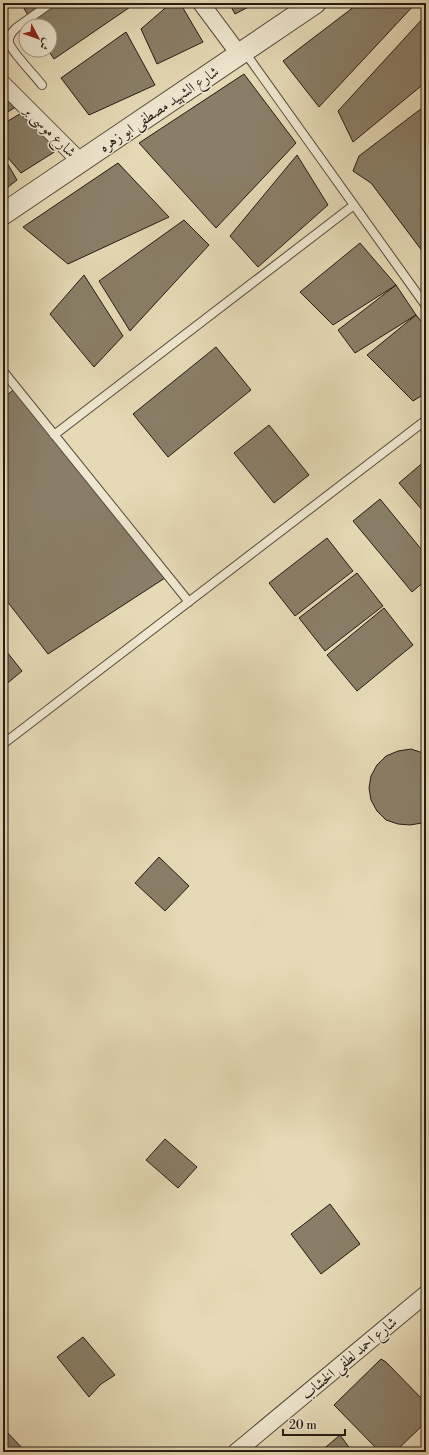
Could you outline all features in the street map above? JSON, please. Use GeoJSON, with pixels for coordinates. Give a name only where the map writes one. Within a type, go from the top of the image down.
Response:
{"type":"FeatureCollection","features":[{"type":"Feature","properties":{"kind":"street"},"geometry":{"type":"LineString","coordinates":[[201,3],[242,53]]}},
{"type":"Feature","properties":{"kind":"street","name":"شارع الشهيد مصطفى ابو زهره"},"geometry":{"type":"LineString","coordinates":[[3,214],[315,3]]}},
{"type":"Feature","properties":{"kind":"street","name":"شارع موسى بر"},"geometry":{"type":"LineString","coordinates":[[3,84],[81,162]]}},
{"type":"Feature","properties":{"kind":"street","name":"شارع احمد لطفي الخشاب"},"geometry":{"type":"LineString","coordinates":[[236,1452],[426,1294]]}},
{"type":"Feature","properties":{"kind":"lane"},"geometry":{"type":"LineString","coordinates":[[42,85],[10,47],[9,37],[16,28],[51,3]]}},
{"type":"Feature","properties":{"kind":"lane"},"geometry":{"type":"LineString","coordinates":[[242,53],[426,306]]}},
{"type":"Feature","properties":{"kind":"lane"},"geometry":{"type":"LineString","coordinates":[[54,435],[354,205]]}},
{"type":"Feature","properties":{"kind":"lane"},"geometry":{"type":"LineString","coordinates":[[3,371],[189,602]]}},
{"type":"Feature","properties":{"kind":"lane"},"geometry":{"type":"LineString","coordinates":[[3,744],[426,420]]}},
{"type":"Feature","properties":{"kind":"building"},"geometry":{"type":"Polygon","coordinates":[[[21,3],[136,3],[58,56],[58,18],[29,18],[21,3]]]}},
{"type":"Feature","properties":{"kind":"building"},"geometry":{"type":"Polygon","coordinates":[[[171,3],[180,3],[203,42],[157,64],[141,29],[171,3]]]}},
{"type":"Feature","properties":{"kind":"building"},"geometry":{"type":"Polygon","coordinates":[[[229,3],[256,3],[235,14],[229,3]]]}},
{"type":"Feature","properties":{"kind":"building"},"geometry":{"type":"Polygon","coordinates":[[[359,3],[416,3],[319,107],[283,61],[359,3]]]}},
{"type":"Feature","properties":{"kind":"building"},"geometry":{"type":"Polygon","coordinates":[[[426,15],[426,82],[353,142],[338,111],[426,15]]]}},
{"type":"Feature","properties":{"kind":"building"},"geometry":{"type":"Polygon","coordinates":[[[126,32],[155,85],[89,115],[61,78],[126,32]]]}},
{"type":"Feature","properties":{"kind":"building"},"geometry":{"type":"Polygon","coordinates":[[[244,74],[296,143],[216,228],[139,143],[244,74]]]}},
{"type":"Feature","properties":{"kind":"building"},"geometry":{"type":"Polygon","coordinates":[[[3,92],[17,106],[3,115],[3,92]]]}},
{"type":"Feature","properties":{"kind":"building"},"geometry":{"type":"Polygon","coordinates":[[[426,105],[426,256],[371,183],[353,171],[359,156],[426,105]]]}},
{"type":"Feature","properties":{"kind":"building"},"geometry":{"type":"Polygon","coordinates":[[[28,109],[56,151],[21,173],[3,152],[3,124],[28,109]]]}},
{"type":"Feature","properties":{"kind":"building"},"geometry":{"type":"Polygon","coordinates":[[[297,155],[328,205],[258,267],[230,236],[297,155]]]}},
{"type":"Feature","properties":{"kind":"building"},"geometry":{"type":"Polygon","coordinates":[[[3,156],[17,180],[3,191],[3,156]]]}},
{"type":"Feature","properties":{"kind":"building"},"geometry":{"type":"Polygon","coordinates":[[[118,163],[169,217],[68,264],[23,227],[118,163]]]}},
{"type":"Feature","properties":{"kind":"building"},"geometry":{"type":"Polygon","coordinates":[[[184,220],[209,245],[130,331],[99,281],[184,220]]]}},
{"type":"Feature","properties":{"kind":"building"},"geometry":{"type":"Polygon","coordinates":[[[360,243],[396,285],[333,325],[300,292],[360,243]]]}},
{"type":"Feature","properties":{"kind":"building"},"geometry":{"type":"Polygon","coordinates":[[[84,275],[123,336],[94,367],[50,314],[84,275]]]}},
{"type":"Feature","properties":{"kind":"building"},"geometry":{"type":"Polygon","coordinates":[[[396,285],[416,315],[355,353],[338,330],[396,285]]]}},
{"type":"Feature","properties":{"kind":"building"},"geometry":{"type":"Polygon","coordinates":[[[416,315],[426,327],[426,393],[413,401],[367,355],[416,315]]]}},
{"type":"Feature","properties":{"kind":"building"},"geometry":{"type":"Polygon","coordinates":[[[216,347],[251,390],[168,457],[133,414],[216,347]]]}},
{"type":"Feature","properties":{"kind":"building"},"geometry":{"type":"Polygon","coordinates":[[[16,388],[168,576],[48,654],[3,596],[3,398],[16,388]]]}},
{"type":"Feature","properties":{"kind":"building"},"geometry":{"type":"Polygon","coordinates":[[[269,425],[309,475],[274,503],[234,453],[269,425]]]}},
{"type":"Feature","properties":{"kind":"building"},"geometry":{"type":"Polygon","coordinates":[[[426,460],[426,509],[423,511],[399,483],[426,460]]]}},
{"type":"Feature","properties":{"kind":"building"},"geometry":{"type":"Polygon","coordinates":[[[380,499],[426,555],[426,580],[412,592],[353,521],[380,499]]]}},
{"type":"Feature","properties":{"kind":"building"},"geometry":{"type":"Polygon","coordinates":[[[327,538],[353,571],[295,616],[269,583],[327,538]]]}},
{"type":"Feature","properties":{"kind":"building"},"geometry":{"type":"Polygon","coordinates":[[[357,573],[383,606],[325,651],[299,618],[357,573]]]}},
{"type":"Feature","properties":{"kind":"building"},"geometry":{"type":"Polygon","coordinates":[[[384,608],[413,645],[357,691],[327,655],[384,608]]]}},
{"type":"Feature","properties":{"kind":"building"},"geometry":{"type":"Polygon","coordinates":[[[3,647],[22,671],[3,687],[3,647]]]}},
{"type":"Feature","properties":{"kind":"building"},"geometry":{"type":"Polygon","coordinates":[[[411,749],[426,754],[426,820],[422,823],[410,825],[398,824],[386,820],[377,811],[371,800],[369,788],[371,776],[377,765],[386,756],[398,751],[411,749]]]}},
{"type":"Feature","properties":{"kind":"building"},"geometry":{"type":"Polygon","coordinates":[[[159,857],[189,886],[165,911],[135,883],[159,857]]]}},
{"type":"Feature","properties":{"kind":"building"},"geometry":{"type":"Polygon","coordinates":[[[165,1139],[197,1167],[178,1188],[146,1160],[165,1139]]]}},
{"type":"Feature","properties":{"kind":"building"},"geometry":{"type":"Polygon","coordinates":[[[330,1204],[360,1244],[321,1274],[291,1234],[330,1204]]]}},
{"type":"Feature","properties":{"kind":"building"},"geometry":{"type":"Polygon","coordinates":[[[83,1337],[115,1375],[101,1384],[89,1397],[57,1357],[83,1337]]]}},
{"type":"Feature","properties":{"kind":"building"},"geometry":{"type":"Polygon","coordinates":[[[381,1359],[386,1362],[426,1403],[426,1422],[395,1452],[380,1452],[334,1405],[381,1359]]]}},
{"type":"Feature","properties":{"kind":"building"},"geometry":{"type":"Polygon","coordinates":[[[3,1428],[26,1452],[3,1452],[3,1428]]]}},
{"type":"Feature","properties":{"kind":"building"},"geometry":{"type":"Polygon","coordinates":[[[340,1435],[351,1450],[349,1452],[320,1452],[340,1435]]]}}]}
